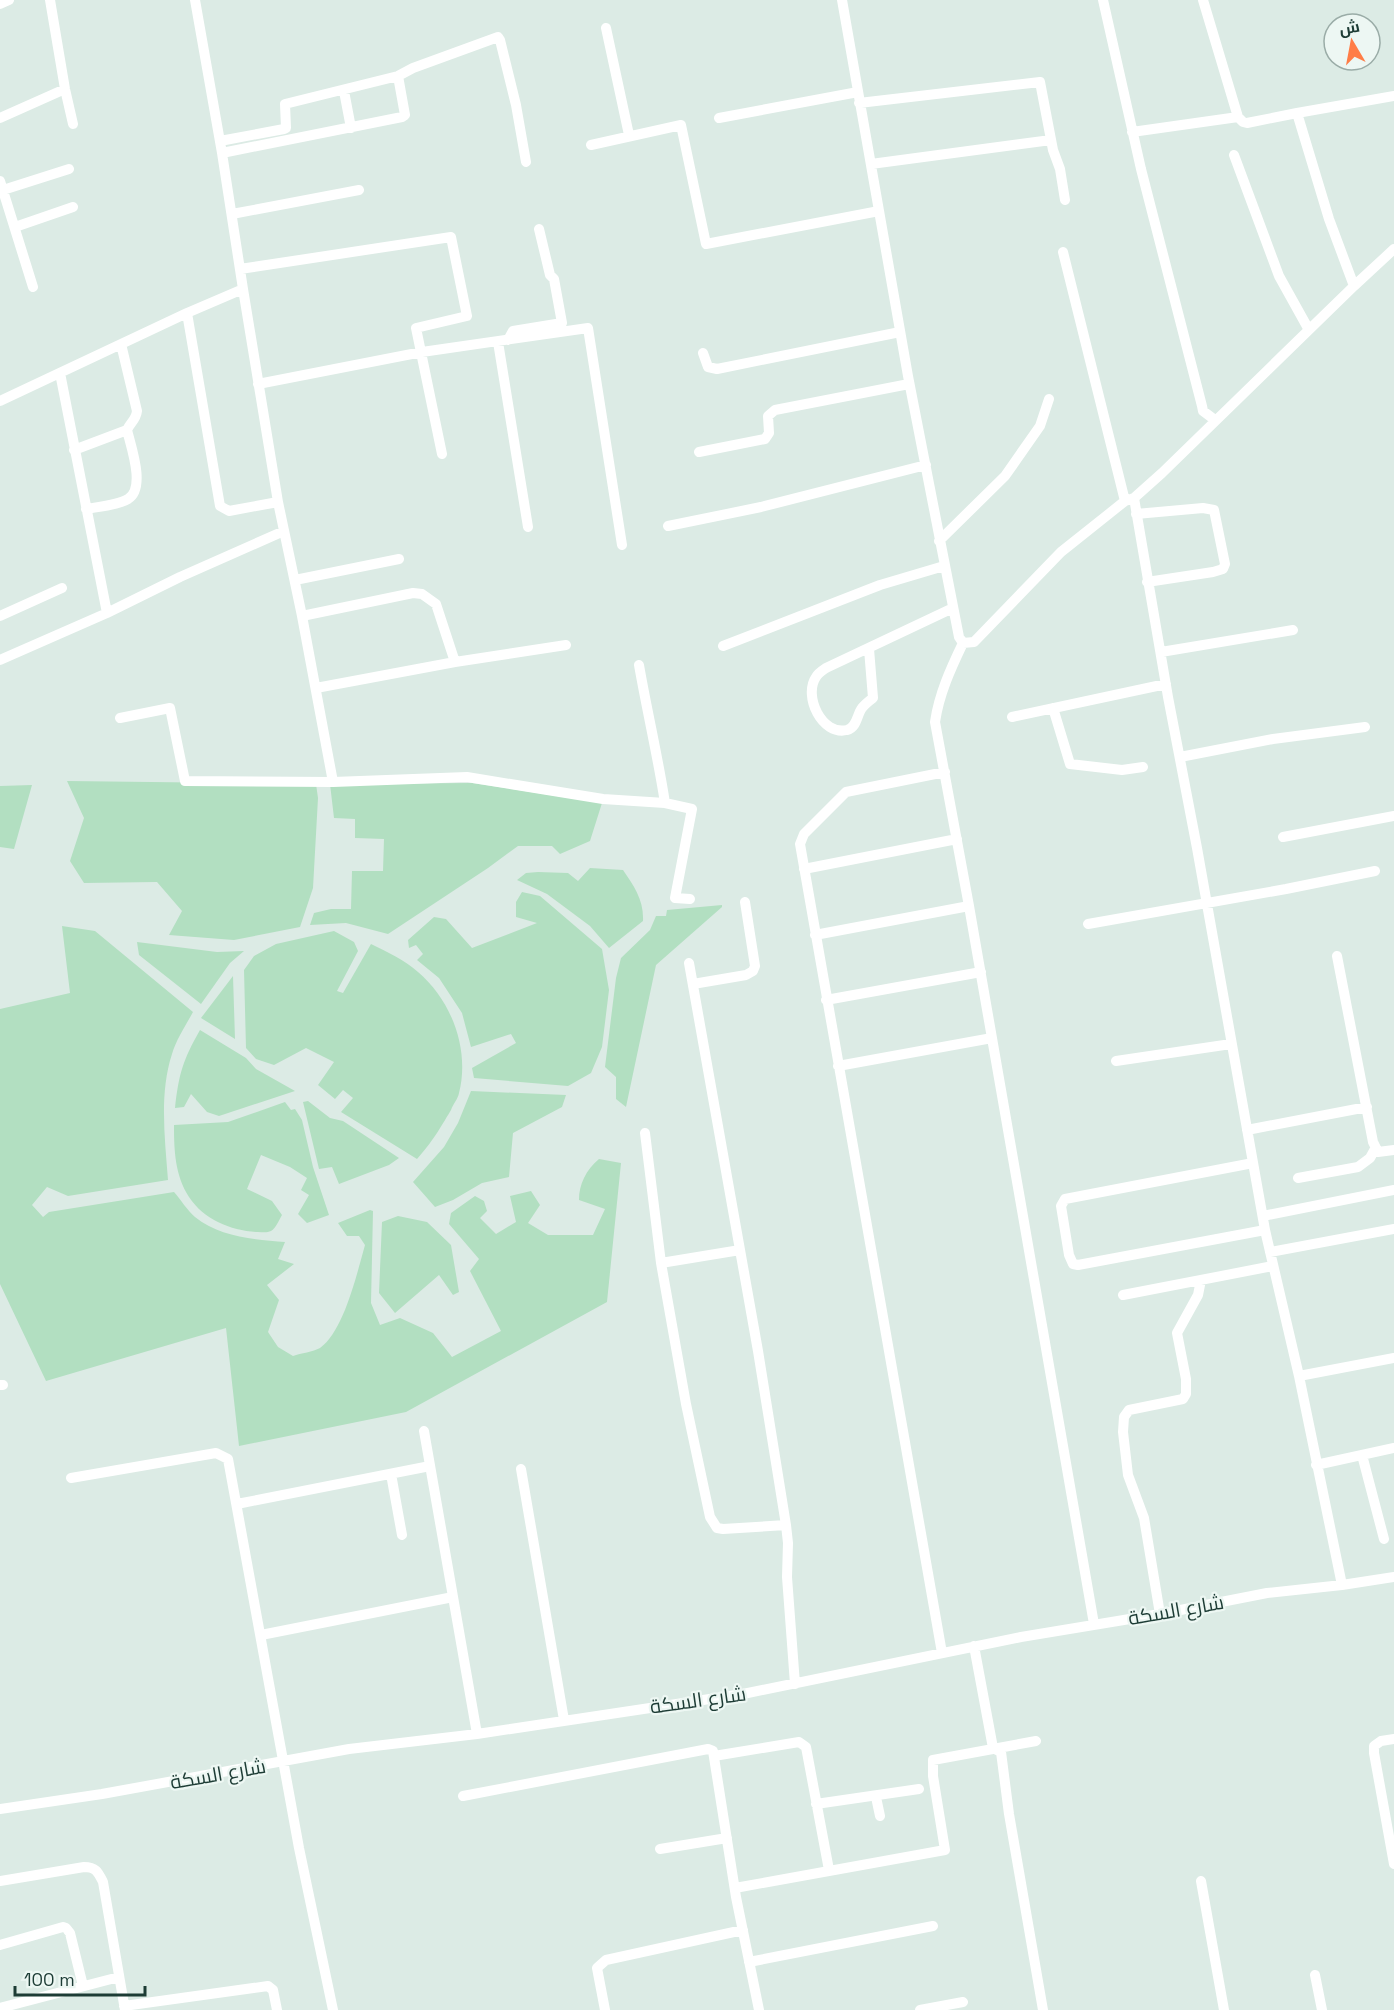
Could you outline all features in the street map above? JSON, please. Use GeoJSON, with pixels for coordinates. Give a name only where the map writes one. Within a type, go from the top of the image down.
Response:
{"type":"FeatureCollection","features":[{"type":"Feature","properties":{"kind":"street"},"geometry":{"type":"LineString","coordinates":[[0,4],[9,0]]}},
{"type":"Feature","properties":{"kind":"street"},"geometry":{"type":"LineString","coordinates":[[50,0],[64,89],[73,124]]}},
{"type":"Feature","properties":{"kind":"street"},"geometry":{"type":"LineString","coordinates":[[195,0],[278,502],[333,782]]}},
{"type":"Feature","properties":{"kind":"street"},"geometry":{"type":"LineString","coordinates":[[842,0],[909,384],[944,566],[959,637],[963,643]]}},
{"type":"Feature","properties":{"kind":"street"},"geometry":{"type":"LineString","coordinates":[[1103,0],[1132,132],[1203,411],[1215,420]]}},
{"type":"Feature","properties":{"kind":"street"},"geometry":{"type":"LineString","coordinates":[[1203,0],[1238,117],[1243,122],[1248,123],[1394,96]]}},
{"type":"Feature","properties":{"kind":"street"},"geometry":{"type":"LineString","coordinates":[[606,28],[629,135]]}},
{"type":"Feature","properties":{"kind":"street"},"geometry":{"type":"LineString","coordinates":[[220,141],[286,128],[285,104],[398,76],[413,68],[498,37],[516,105],[526,162]]}},
{"type":"Feature","properties":{"kind":"street"},"geometry":{"type":"LineString","coordinates":[[222,153],[396,120],[405,115],[398,76]]}},
{"type":"Feature","properties":{"kind":"street"},"geometry":{"type":"LineString","coordinates":[[860,103],[1040,82],[1065,200]]}},
{"type":"Feature","properties":{"kind":"street"},"geometry":{"type":"LineString","coordinates":[[0,118],[64,89]]}},
{"type":"Feature","properties":{"kind":"street"},"geometry":{"type":"LineString","coordinates":[[344,90],[351,128]]}},
{"type":"Feature","properties":{"kind":"street"},"geometry":{"type":"LineString","coordinates":[[719,118],[858,92]]}},
{"type":"Feature","properties":{"kind":"street"},"geometry":{"type":"LineString","coordinates":[[1298,113],[1329,219],[1354,286]]}},
{"type":"Feature","properties":{"kind":"street"},"geometry":{"type":"LineString","coordinates":[[1132,132],[1238,117]]}},
{"type":"Feature","properties":{"kind":"street"},"geometry":{"type":"LineString","coordinates":[[591,145],[681,125],[706,244],[879,212]]}},
{"type":"Feature","properties":{"kind":"street"},"geometry":{"type":"LineString","coordinates":[[870,164],[1051,140]]}},
{"type":"Feature","properties":{"kind":"street"},"geometry":{"type":"LineString","coordinates":[[1234,155],[1279,276],[1309,330]]}},
{"type":"Feature","properties":{"kind":"street"},"geometry":{"type":"LineString","coordinates":[[33,287],[2,185],[69,169]]}},
{"type":"Feature","properties":{"kind":"street"},"geometry":{"type":"LineString","coordinates":[[232,214],[359,190]]}},
{"type":"Feature","properties":{"kind":"street"},"geometry":{"type":"LineString","coordinates":[[15,227],[73,207]]}},
{"type":"Feature","properties":{"kind":"street"},"geometry":{"type":"LineString","coordinates":[[503,341],[513,331],[562,323],[554,279],[550,275],[539,229]]}},
{"type":"Feature","properties":{"kind":"street"},"geometry":{"type":"LineString","coordinates":[[240,269],[451,237],[466,316],[416,328],[442,454]]}},
{"type":"Feature","properties":{"kind":"street"},"geometry":{"type":"LineString","coordinates":[[963,643],[974,642],[1061,552],[1129,499],[1394,249]]}},
{"type":"Feature","properties":{"kind":"street"},"geometry":{"type":"LineString","coordinates":[[1063,252],[1129,499],[1136,514],[1265,1230],[1299,1376],[1342,1585]]}},
{"type":"Feature","properties":{"kind":"street"},"geometry":{"type":"LineString","coordinates":[[0,401],[243,289]]}},
{"type":"Feature","properties":{"kind":"street"},"geometry":{"type":"LineString","coordinates":[[187,313],[220,506],[230,511],[278,502]]}},
{"type":"Feature","properties":{"kind":"street"},"geometry":{"type":"LineString","coordinates":[[258,384],[422,352],[588,328],[622,545]]}},
{"type":"Feature","properties":{"kind":"street"},"geometry":{"type":"LineString","coordinates":[[703,353],[708,367],[717,369],[900,332]]}},
{"type":"Feature","properties":{"kind":"street"},"geometry":{"type":"LineString","coordinates":[[503,341],[528,527]]}},
{"type":"Feature","properties":{"kind":"street"},"geometry":{"type":"LineString","coordinates":[[86,509],[128,500],[137,488],[127,430],[136,417],[137,411],[121,344]]}},
{"type":"Feature","properties":{"kind":"street"},"geometry":{"type":"LineString","coordinates":[[60,373],[107,613]]}},
{"type":"Feature","properties":{"kind":"street"},"geometry":{"type":"LineString","coordinates":[[699,452],[765,439],[769,433],[768,416],[775,410],[909,384]]}},
{"type":"Feature","properties":{"kind":"street"},"geometry":{"type":"LineString","coordinates":[[939,541],[1005,476],[1040,426],[1049,399]]}},
{"type":"Feature","properties":{"kind":"street"},"geometry":{"type":"LineString","coordinates":[[74,450],[127,430]]}},
{"type":"Feature","properties":{"kind":"street"},"geometry":{"type":"LineString","coordinates":[[668,526],[761,507],[926,465]]}},
{"type":"Feature","properties":{"kind":"street"},"geometry":{"type":"LineString","coordinates":[[1136,514],[1203,508],[1214,510],[1225,564],[1223,569],[1213,572],[1148,582]]}},
{"type":"Feature","properties":{"kind":"street"},"geometry":{"type":"LineString","coordinates":[[0,660],[284,531]]}},
{"type":"Feature","properties":{"kind":"street"},"geometry":{"type":"LineString","coordinates":[[295,580],[399,559]]}},
{"type":"Feature","properties":{"kind":"street"},"geometry":{"type":"LineString","coordinates":[[723,646],[880,585],[944,566]]}},
{"type":"Feature","properties":{"kind":"street"},"geometry":{"type":"LineString","coordinates":[[0,616],[62,588]]}},
{"type":"Feature","properties":{"kind":"street"},"geometry":{"type":"LineString","coordinates":[[302,616],[413,593],[422,594],[436,604],[455,662]]}},
{"type":"Feature","properties":{"kind":"street"},"geometry":{"type":"LineString","coordinates":[[869,649],[873,698],[859,712],[853,727],[847,730],[825,725],[818,716],[813,702],[812,688],[815,677],[826,668],[953,608]]}},
{"type":"Feature","properties":{"kind":"street"},"geometry":{"type":"LineString","coordinates":[[1161,652],[1293,630]]}},
{"type":"Feature","properties":{"kind":"street"},"geometry":{"type":"LineString","coordinates":[[963,643],[940,697],[935,722],[981,972],[1094,1624]]}},
{"type":"Feature","properties":{"kind":"street"},"geometry":{"type":"LineString","coordinates":[[316,688],[455,662],[566,645]]}},
{"type":"Feature","properties":{"kind":"street"},"geometry":{"type":"LineString","coordinates":[[639,665],[644,698],[659,759],[665,803]]}},
{"type":"Feature","properties":{"kind":"street"},"geometry":{"type":"LineString","coordinates":[[1012,717],[1166,684]]}},
{"type":"Feature","properties":{"kind":"street"},"geometry":{"type":"LineString","coordinates":[[120,718],[170,708],[185,781],[333,782],[467,777],[603,799],[665,803],[692,810],[675,898],[690,899]]}},
{"type":"Feature","properties":{"kind":"street"},"geometry":{"type":"LineString","coordinates":[[1053,708],[1070,764],[1122,770],[1143,767]]}},
{"type":"Feature","properties":{"kind":"street"},"geometry":{"type":"LineString","coordinates":[[1180,757],[1273,739],[1365,727]]}},
{"type":"Feature","properties":{"kind":"street"},"geometry":{"type":"LineString","coordinates":[[942,1653],[800,844],[801,838],[846,792],[945,772]]}},
{"type":"Feature","properties":{"kind":"street"},"geometry":{"type":"LineString","coordinates":[[1283,837],[1394,816]]}},
{"type":"Feature","properties":{"kind":"street"},"geometry":{"type":"LineString","coordinates":[[804,869],[957,839]]}},
{"type":"Feature","properties":{"kind":"street"},"geometry":{"type":"LineString","coordinates":[[1088,924],[1375,871]]}},
{"type":"Feature","properties":{"kind":"street"},"geometry":{"type":"LineString","coordinates":[[693,984],[746,975],[753,971],[755,966],[745,902]]}},
{"type":"Feature","properties":{"kind":"street"},"geometry":{"type":"LineString","coordinates":[[815,935],[969,906]]}},
{"type":"Feature","properties":{"kind":"street"},"geometry":{"type":"LineString","coordinates":[[1298,1178],[1358,1167],[1370,1158],[1375,1149],[1337,956]]}},
{"type":"Feature","properties":{"kind":"street"},"geometry":{"type":"LineString","coordinates":[[689,963],[786,1525],[787,1577],[795,1684]]}},
{"type":"Feature","properties":{"kind":"street"},"geometry":{"type":"LineString","coordinates":[[826,1000],[981,972]]}},
{"type":"Feature","properties":{"kind":"street"},"geometry":{"type":"LineString","coordinates":[[838,1066],[992,1038]]}},
{"type":"Feature","properties":{"kind":"street"},"geometry":{"type":"LineString","coordinates":[[1116,1061],[1232,1044]]}},
{"type":"Feature","properties":{"kind":"street"},"geometry":{"type":"LineString","coordinates":[[1247,1130],[1366,1107]]}},
{"type":"Feature","properties":{"kind":"street"},"geometry":{"type":"LineString","coordinates":[[645,1133],[661,1263],[686,1404],[712,1523],[717,1528],[723,1529],[786,1525]]}},
{"type":"Feature","properties":{"kind":"street"},"geometry":{"type":"LineString","coordinates":[[1375,1149],[1378,1152],[1394,1150]]}},
{"type":"Feature","properties":{"kind":"street"},"geometry":{"type":"LineString","coordinates":[[1253,1162],[1065,1199],[1061,1206],[1069,1255],[1073,1264],[1078,1265],[1265,1230]]}},
{"type":"Feature","properties":{"kind":"street"},"geometry":{"type":"LineString","coordinates":[[1263,1216],[1394,1190]]}},
{"type":"Feature","properties":{"kind":"street"},"geometry":{"type":"LineString","coordinates":[[1270,1252],[1394,1229]]}},
{"type":"Feature","properties":{"kind":"street"},"geometry":{"type":"LineString","coordinates":[[661,1263],[740,1250]]}},
{"type":"Feature","properties":{"kind":"street"},"geometry":{"type":"LineString","coordinates":[[1123,1295],[1273,1266]]}},
{"type":"Feature","properties":{"kind":"street"},"geometry":{"type":"LineString","coordinates":[[1160,1614],[1144,1518],[1128,1475],[1123,1432],[1124,1417],[1130,1410],[1183,1400],[1186,1394],[1186,1378],[1177,1333],[1198,1295],[1201,1280]]}},
{"type":"Feature","properties":{"kind":"street"},"geometry":{"type":"LineString","coordinates":[[1299,1376],[1394,1358]]}},
{"type":"Feature","properties":{"kind":"street"},"geometry":{"type":"LineString","coordinates":[[424,1431],[477,1734]]}},
{"type":"Feature","properties":{"kind":"street"},"geometry":{"type":"LineString","coordinates":[[1316,1465],[1394,1448]]}},
{"type":"Feature","properties":{"kind":"street"},"geometry":{"type":"LineString","coordinates":[[71,1478],[216,1453],[228,1459],[305,1881],[333,2010]]}},
{"type":"Feature","properties":{"kind":"street"},"geometry":{"type":"LineString","coordinates":[[1362,1455],[1384,1539]]}},
{"type":"Feature","properties":{"kind":"street"},"geometry":{"type":"LineString","coordinates":[[237,1504],[430,1466]]}},
{"type":"Feature","properties":{"kind":"street"},"geometry":{"type":"LineString","coordinates":[[521,1469],[564,1720]]}},
{"type":"Feature","properties":{"kind":"street"},"geometry":{"type":"LineString","coordinates":[[391,1474],[402,1535]]}},
{"type":"Feature","properties":{"kind":"street","name":"شارع السكة"},"geometry":{"type":"LineString","coordinates":[[0,1809],[102,1794],[373,1746],[477,1734],[743,1694],[942,1653],[975,1651],[1094,1624],[1267,1593],[1394,1577]]}},
{"type":"Feature","properties":{"kind":"street"},"geometry":{"type":"LineString","coordinates":[[261,1635],[453,1597]]}},
{"type":"Feature","properties":{"kind":"street"},"geometry":{"type":"LineString","coordinates":[[975,1651],[993,1748]]}},
{"type":"Feature","properties":{"kind":"street"},"geometry":{"type":"LineString","coordinates":[[1394,1739],[1377,1743],[1374,1746],[1374,1753],[1394,1864]]}},
{"type":"Feature","properties":{"kind":"street"},"geometry":{"type":"LineString","coordinates":[[735,1888],[945,1850],[933,1776],[933,1760],[1036,1741]]}},
{"type":"Feature","properties":{"kind":"street"},"geometry":{"type":"LineString","coordinates":[[714,1756],[803,1743],[806,1747],[829,1870]]}},
{"type":"Feature","properties":{"kind":"street"},"geometry":{"type":"LineString","coordinates":[[993,1748],[1001,1752],[1009,1814],[1043,2010]]}},
{"type":"Feature","properties":{"kind":"street"},"geometry":{"type":"LineString","coordinates":[[463,1796],[708,1749],[713,1751],[735,1888],[759,2010]]}},
{"type":"Feature","properties":{"kind":"street"},"geometry":{"type":"LineString","coordinates":[[816,1804],[919,1789]]}},
{"type":"Feature","properties":{"kind":"street"},"geometry":{"type":"LineString","coordinates":[[876,1797],[880,1816]]}},
{"type":"Feature","properties":{"kind":"street"},"geometry":{"type":"LineString","coordinates":[[660,1849],[728,1838]]}},
{"type":"Feature","properties":{"kind":"street"},"geometry":{"type":"LineString","coordinates":[[0,1881],[84,1867],[92,1867],[98,1872],[103,1882],[125,2008],[268,1986],[273,1990],[277,2010]]}},
{"type":"Feature","properties":{"kind":"street"},"geometry":{"type":"LineString","coordinates":[[1201,1881],[1224,2010]]}},
{"type":"Feature","properties":{"kind":"street"},"geometry":{"type":"LineString","coordinates":[[749,1962],[933,1926]]}},
{"type":"Feature","properties":{"kind":"street"},"geometry":{"type":"LineString","coordinates":[[0,1945],[66,1928],[70,1933],[82,1986]]}},
{"type":"Feature","properties":{"kind":"street"},"geometry":{"type":"LineString","coordinates":[[605,2010],[597,1968],[606,1960],[743,1930]]}},
{"type":"Feature","properties":{"kind":"street"},"geometry":{"type":"LineString","coordinates":[[1315,1975],[1322,2010]]}},
{"type":"Feature","properties":{"kind":"street"},"geometry":{"type":"LineString","coordinates":[[0,2008],[119,1977]]}},
{"type":"Feature","properties":{"kind":"street"},"geometry":{"type":"LineString","coordinates":[[920,2010],[963,2002]]}},
{"type":"Feature","properties":{"kind":"green space"},"geometry":{"type":"Polygon","coordinates":[[[67,781],[316,784],[318,798],[313,888],[300,927],[234,940],[169,935],[182,911],[157,882],[84,883],[70,861],[84,818],[67,781]]]}},
{"type":"Feature","properties":{"kind":"green space"},"geometry":{"type":"Polygon","coordinates":[[[472,783],[602,803],[590,841],[560,854],[552,846],[518,846],[388,934],[346,923],[310,925],[314,913],[331,909],[351,909],[352,871],[383,871],[384,839],[355,838],[355,819],[334,818],[330,784],[472,783]]]}},
{"type":"Feature","properties":{"kind":"green space"},"geometry":{"type":"Polygon","coordinates":[[[32,785],[14,849],[0,847],[0,786],[32,785]]]}},
{"type":"Feature","properties":{"kind":"green space"},"geometry":{"type":"Polygon","coordinates":[[[590,868],[623,870],[642,906],[643,921],[609,948],[590,926],[547,894],[517,880],[526,873],[538,872],[568,873],[578,881],[590,868]]]}},
{"type":"Feature","properties":{"kind":"green space"},"geometry":{"type":"Polygon","coordinates":[[[522,892],[540,896],[602,949],[609,990],[602,1047],[591,1073],[568,1086],[474,1078],[472,1068],[516,1043],[511,1034],[471,1047],[462,1013],[439,978],[417,960],[423,954],[416,945],[409,948],[408,940],[434,917],[446,919],[472,948],[537,923],[516,917],[516,902],[522,892]]]}},
{"type":"Feature","properties":{"kind":"green space"},"geometry":{"type":"Polygon","coordinates":[[[722,905],[656,965],[626,1107],[616,1099],[616,1077],[605,1067],[616,978],[621,958],[650,930],[656,916],[666,916],[667,910],[722,905]]]}},
{"type":"Feature","properties":{"kind":"green space"},"geometry":{"type":"Polygon","coordinates":[[[62,926],[95,931],[193,1012],[174,1049],[165,1085],[164,1117],[168,1180],[68,1196],[47,1187],[32,1205],[43,1217],[49,1212],[174,1192],[195,1217],[215,1229],[250,1238],[285,1242],[278,1259],[294,1264],[267,1285],[279,1300],[268,1332],[278,1347],[293,1356],[320,1348],[328,1340],[343,1315],[354,1285],[365,1245],[359,1236],[347,1236],[338,1223],[370,1210],[373,1211],[371,1303],[380,1325],[400,1318],[433,1333],[452,1357],[501,1331],[470,1271],[479,1259],[449,1224],[451,1213],[475,1196],[484,1201],[487,1211],[480,1218],[496,1234],[516,1222],[510,1196],[531,1191],[540,1205],[528,1223],[548,1235],[593,1235],[605,1209],[579,1200],[579,1194],[584,1178],[599,1159],[621,1163],[607,1302],[406,1412],[239,1446],[226,1328],[46,1381],[0,1284],[0,1009],[70,993],[62,926]]]}},
{"type":"Feature","properties":{"kind":"green space"},"geometry":{"type":"Polygon","coordinates":[[[334,931],[354,942],[358,951],[337,991],[343,993],[371,944],[418,972],[440,997],[455,1027],[462,1060],[462,1077],[458,1095],[436,1135],[417,1159],[341,1112],[353,1098],[343,1090],[335,1099],[318,1085],[334,1062],[306,1048],[274,1065],[256,1059],[246,1048],[244,970],[254,956],[276,944],[334,931]]]}},
{"type":"Feature","properties":{"kind":"green space"},"geometry":{"type":"Polygon","coordinates":[[[137,942],[217,952],[244,951],[230,963],[201,1004],[139,955],[137,942]]]}},
{"type":"Feature","properties":{"kind":"green space"},"geometry":{"type":"Polygon","coordinates":[[[233,976],[235,1039],[201,1018],[233,976]]]}},
{"type":"Feature","properties":{"kind":"green space"},"geometry":{"type":"Polygon","coordinates":[[[200,1030],[246,1058],[256,1069],[295,1091],[219,1116],[207,1112],[191,1094],[184,1107],[175,1108],[183,1067],[200,1030]]]}},
{"type":"Feature","properties":{"kind":"green space"},"geometry":{"type":"Polygon","coordinates":[[[471,1091],[566,1095],[562,1107],[513,1133],[509,1177],[482,1183],[453,1200],[435,1207],[413,1182],[444,1147],[458,1123],[471,1091]]]}},
{"type":"Feature","properties":{"kind":"green space"},"geometry":{"type":"Polygon","coordinates":[[[308,1101],[330,1118],[343,1121],[399,1158],[389,1165],[339,1184],[332,1167],[319,1169],[303,1102],[308,1101]]]}},
{"type":"Feature","properties":{"kind":"green space"},"geometry":{"type":"Polygon","coordinates":[[[285,1102],[291,1110],[295,1109],[302,1120],[313,1167],[329,1215],[307,1223],[298,1214],[309,1195],[301,1190],[307,1178],[290,1167],[261,1155],[247,1189],[272,1201],[282,1215],[274,1228],[268,1232],[248,1231],[219,1223],[202,1212],[184,1189],[175,1153],[174,1125],[228,1122],[285,1102]]]}},
{"type":"Feature","properties":{"kind":"green space"},"geometry":{"type":"Polygon","coordinates":[[[398,1216],[427,1222],[451,1245],[459,1292],[453,1295],[439,1275],[395,1313],[379,1293],[382,1222],[398,1216]]]}}]}
